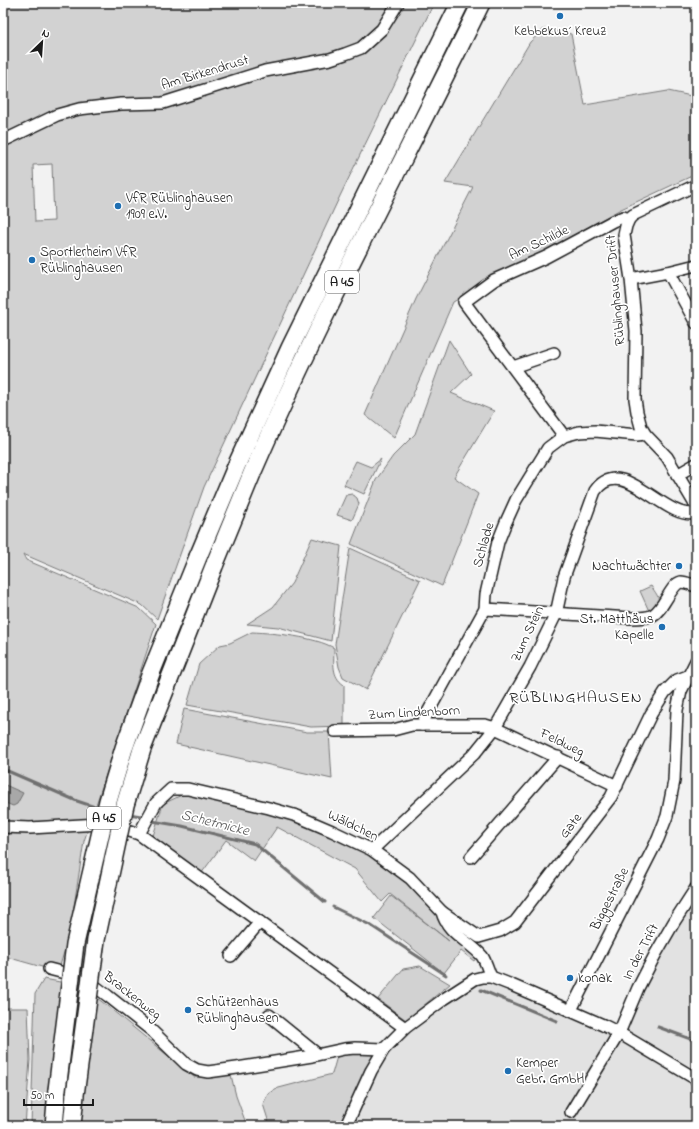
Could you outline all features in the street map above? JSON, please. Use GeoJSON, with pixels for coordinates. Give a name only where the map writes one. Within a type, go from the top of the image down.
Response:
{"type":"FeatureCollection","features":[{"type":"Feature","properties":{"kind":"highway","name":"A 45"},"geometry":{"type":"LineString","coordinates":[[54,1126],[75,944],[108,801],[124,748],[151,673],[238,462],[290,348],[460,3]]}},
{"type":"Feature","properties":{"kind":"highway","name":"A 45"},"geometry":{"type":"LineString","coordinates":[[72,1126],[96,940],[125,806],[142,749],[214,566],[254,470],[382,200],[481,3]]}},
{"type":"Feature","properties":{"kind":"street","name":"Am Birkendrust"},"geometry":{"type":"LineString","coordinates":[[3,141],[57,115],[79,109],[121,104],[163,103],[265,71],[330,59],[345,54],[361,48],[382,29],[398,3]]}},
{"type":"Feature","properties":{"kind":"street","name":"Rüblinghauser Drift"},"geometry":{"type":"LineString","coordinates":[[696,185],[640,210],[629,219],[624,235],[631,279],[636,331],[635,399],[637,412],[641,427],[645,434],[667,457],[696,506]]}},
{"type":"Feature","properties":{"kind":"street","name":"Am Schilde"},"geometry":{"type":"LineString","coordinates":[[513,367],[464,302],[494,280],[546,257],[613,221],[623,217],[629,219]]}},
{"type":"Feature","properties":{"kind":"street"},"geometry":{"type":"LineString","coordinates":[[631,279],[696,265]]}},
{"type":"Feature","properties":{"kind":"street"},"geometry":{"type":"LineString","coordinates":[[668,272],[696,323]]}},
{"type":"Feature","properties":{"kind":"street"},"geometry":{"type":"LineString","coordinates":[[554,353],[513,367],[564,436]]}},
{"type":"Feature","properties":{"kind":"street","name":"Schlade"},"geometry":{"type":"LineString","coordinates":[[422,725],[485,609],[486,594],[497,549],[506,522],[516,500],[539,460],[548,448],[564,436],[579,432],[595,431],[637,435],[645,434]]}},
{"type":"Feature","properties":{"kind":"street"},"geometry":{"type":"LineString","coordinates":[[677,475],[696,464]]}},
{"type":"Feature","properties":{"kind":"street","name":"Zum Stein"},"geometry":{"type":"LineString","coordinates":[[372,850],[474,754],[495,728],[530,667],[556,614],[566,571],[595,491],[599,486],[610,479],[617,479],[643,490],[684,514],[696,513]]}},
{"type":"Feature","properties":{"kind":"street"},"geometry":{"type":"LineString","coordinates":[[485,609],[631,618],[652,616],[662,608],[678,583],[683,582],[696,586]]}},
{"type":"Feature","properties":{"kind":"street","name":"Biggestraße"},"geometry":{"type":"LineString","coordinates":[[570,1010],[658,839],[667,816],[674,781],[677,710],[681,691],[696,661]]}},
{"type":"Feature","properties":{"kind":"street","name":"Gate"},"geometry":{"type":"LineString","coordinates":[[442,912],[479,937],[500,931],[515,922],[611,798],[652,714],[665,692],[677,680],[688,676]]}},
{"type":"Feature","properties":{"kind":"street","name":"Zum Lindenborn"},"geometry":{"type":"LineString","coordinates":[[335,731],[393,730],[412,725],[485,725],[495,728]]}},
{"type":"Feature","properties":{"kind":"street","name":"Feldweg"},"geometry":{"type":"LineString","coordinates":[[495,728],[617,786]]}},
{"type":"Feature","properties":{"kind":"street"},"geometry":{"type":"LineString","coordinates":[[472,857],[558,757]]}},
{"type":"Feature","properties":{"kind":"street","name":"Wäldchen"},"geometry":{"type":"LineString","coordinates":[[139,834],[156,803],[171,789],[188,789],[298,816],[372,850],[410,878],[442,912],[443,918],[450,929],[472,946],[484,958],[491,977]]}},
{"type":"Feature","properties":{"kind":"street"},"geometry":{"type":"LineString","coordinates":[[3,827],[30,828],[99,824],[114,826],[139,834],[405,1028]]}},
{"type":"Feature","properties":{"kind":"street","name":"In der Trift"},"geometry":{"type":"LineString","coordinates":[[571,1112],[619,1033],[638,988],[655,955],[696,888]]}},
{"type":"Feature","properties":{"kind":"street"},"geometry":{"type":"LineString","coordinates":[[232,956],[260,922]]}},
{"type":"Feature","properties":{"kind":"street","name":"Brackenweg"},"geometry":{"type":"LineString","coordinates":[[49,968],[84,978],[151,1030],[186,1064],[197,1070],[208,1072],[317,1054]]}},
{"type":"Feature","properties":{"kind":"street"},"geometry":{"type":"LineString","coordinates":[[346,1126],[371,1071],[384,1049],[405,1028],[475,979],[483,977],[491,977],[570,1010],[619,1033],[696,1080]]}},
{"type":"Feature","properties":{"kind":"street"},"geometry":{"type":"LineString","coordinates":[[269,1015],[317,1054],[355,1048],[384,1049]]}},
{"type":"Feature","properties":{"kind":"shaded area"},"geometry":{"type":"Polygon","coordinates":[[[3,3],[396,3],[361,50],[401,3],[434,3],[340,196],[204,487],[157,619],[142,605],[23,554],[26,560],[139,608],[156,624],[84,841],[70,932],[59,969],[49,969],[3,956],[3,3]],[[52,164],[33,165],[35,222],[54,221],[52,164]]]}},
{"type":"Feature","properties":{"kind":"shaded area"},"geometry":{"type":"Polygon","coordinates":[[[544,29],[571,34],[585,105],[668,91],[696,97],[696,174],[619,210],[453,302],[394,438],[365,415],[416,299],[473,187],[445,183],[530,42],[544,29]]]}},
{"type":"Feature","properties":{"kind":"shaded area"},"geometry":{"type":"Polygon","coordinates":[[[449,340],[471,374],[451,393],[494,411],[454,477],[478,494],[442,586],[351,544],[376,480],[393,456],[415,434],[449,340]]]}},
{"type":"Feature","properties":{"kind":"shaded area"},"geometry":{"type":"Polygon","coordinates":[[[381,459],[364,494],[344,485],[356,461],[371,467],[381,459]]]}},
{"type":"Feature","properties":{"kind":"shaded area"},"geometry":{"type":"Polygon","coordinates":[[[352,494],[357,498],[359,504],[352,520],[337,515],[346,495],[352,494]]]}},
{"type":"Feature","properties":{"kind":"shaded area"},"geometry":{"type":"Polygon","coordinates":[[[312,538],[341,546],[331,641],[278,627],[247,624],[273,607],[292,583],[312,538]]]}},
{"type":"Feature","properties":{"kind":"shaded area"},"geometry":{"type":"Polygon","coordinates":[[[350,548],[420,580],[366,690],[343,677],[339,667],[335,644],[350,548]]]}},
{"type":"Feature","properties":{"kind":"shaded area"},"geometry":{"type":"Polygon","coordinates":[[[651,586],[659,600],[658,603],[649,611],[640,591],[651,586]]]}},
{"type":"Feature","properties":{"kind":"shaded area"},"geometry":{"type":"Polygon","coordinates":[[[252,632],[306,638],[334,648],[335,673],[337,678],[344,685],[344,726],[311,727],[187,705],[199,664],[220,645],[230,643],[252,632]]]}},
{"type":"Feature","properties":{"kind":"shaded area"},"geometry":{"type":"Polygon","coordinates":[[[184,709],[307,732],[329,732],[332,779],[176,744],[184,709]]]}},
{"type":"Feature","properties":{"kind":"shaded area"},"geometry":{"type":"Polygon","coordinates":[[[3,784],[23,793],[17,804],[13,806],[3,802],[3,784]]]}},
{"type":"Feature","properties":{"kind":"shaded area"},"geometry":{"type":"Polygon","coordinates":[[[190,791],[293,814],[352,843],[409,878],[478,955],[474,961],[461,951],[444,973],[374,918],[391,896],[449,941],[390,894],[382,902],[355,869],[277,827],[254,861],[226,840],[201,874],[153,836],[163,804],[190,791]]]}},
{"type":"Feature","properties":{"kind":"shaded area"},"geometry":{"type":"Polygon","coordinates":[[[696,888],[696,1121],[692,1126],[348,1126],[384,1049],[483,977],[619,1033],[696,888]]]}},
{"type":"Feature","properties":{"kind":"shaded area"},"geometry":{"type":"Polygon","coordinates":[[[420,966],[450,984],[406,1020],[378,999],[403,969],[420,966]]]}},
{"type":"Feature","properties":{"kind":"shaded area"},"geometry":{"type":"Polygon","coordinates":[[[44,979],[76,985],[101,1001],[194,1077],[231,1075],[236,1096],[247,1126],[31,1126],[35,994],[44,979]]]}},
{"type":"Feature","properties":{"kind":"shaded area"},"geometry":{"type":"Polygon","coordinates":[[[3,1008],[28,1008],[30,1060],[25,1126],[3,1126],[3,1008]]]}},
{"type":"Feature","properties":{"kind":"shaded area"},"geometry":{"type":"Polygon","coordinates":[[[378,1049],[357,1087],[340,1126],[270,1126],[263,1104],[268,1094],[275,1089],[332,1074],[338,1053],[378,1049]]]}},
{"type":"Feature","properties":{"kind":"waterway","name":"Schetmicke"},"geometry":{"type":"LineString","coordinates":[[3,769],[77,801],[101,809]]}},
{"type":"Feature","properties":{"kind":"waterway","name":"Schetmicke"},"geometry":{"type":"LineString","coordinates":[[129,814],[141,816]]}},
{"type":"Feature","properties":{"kind":"waterway","name":"Schetmicke"},"geometry":{"type":"LineString","coordinates":[[152,821],[182,826],[255,844],[325,902]]}},
{"type":"Feature","properties":{"kind":"waterway","name":"Schetmicke"},"geometry":{"type":"LineString","coordinates":[[333,907],[370,925],[446,975]]}},
{"type":"Feature","properties":{"kind":"waterway","name":"Schetmicke"},"geometry":{"type":"LineString","coordinates":[[481,990],[557,1021]]}},
{"type":"Feature","properties":{"kind":"waterway","name":"Schetmicke"},"geometry":{"type":"LineString","coordinates":[[658,1027],[696,1041]]}},
{"type":"Feature","properties":{"kind":"place","name":"Kebbekus´ Kreuz"},"geometry":{"type":"Point","coordinates":[560,16]}},
{"type":"Feature","properties":{"kind":"place","name":"VfR Rüblinghausen 1909 e.V."},"geometry":{"type":"Point","coordinates":[118,206]}},
{"type":"Feature","properties":{"kind":"place","name":"Sportlerheim VfR Rüblinghausen"},"geometry":{"type":"Point","coordinates":[32,260]}},
{"type":"Feature","properties":{"kind":"place","name":"Nachtwächter"},"geometry":{"type":"Point","coordinates":[679,566]}},
{"type":"Feature","properties":{"kind":"place","name":"St. Matthäus Kapelle"},"geometry":{"type":"Point","coordinates":[662,627]}},
{"type":"Feature","properties":{"kind":"place","name":"konak"},"geometry":{"type":"Point","coordinates":[570,978]}},
{"type":"Feature","properties":{"kind":"place","name":"Schützenhaus Rüblinghausen"},"geometry":{"type":"Point","coordinates":[188,1010]}},
{"type":"Feature","properties":{"kind":"place","name":"Kemper Gebr. GmbH"},"geometry":{"type":"Point","coordinates":[508,1071]}},
{"type":"Feature","properties":{"kind":"district","name":"RÜBLINGHAUSEN"},"geometry":{"type":"Point","coordinates":[576,698]}}]}
